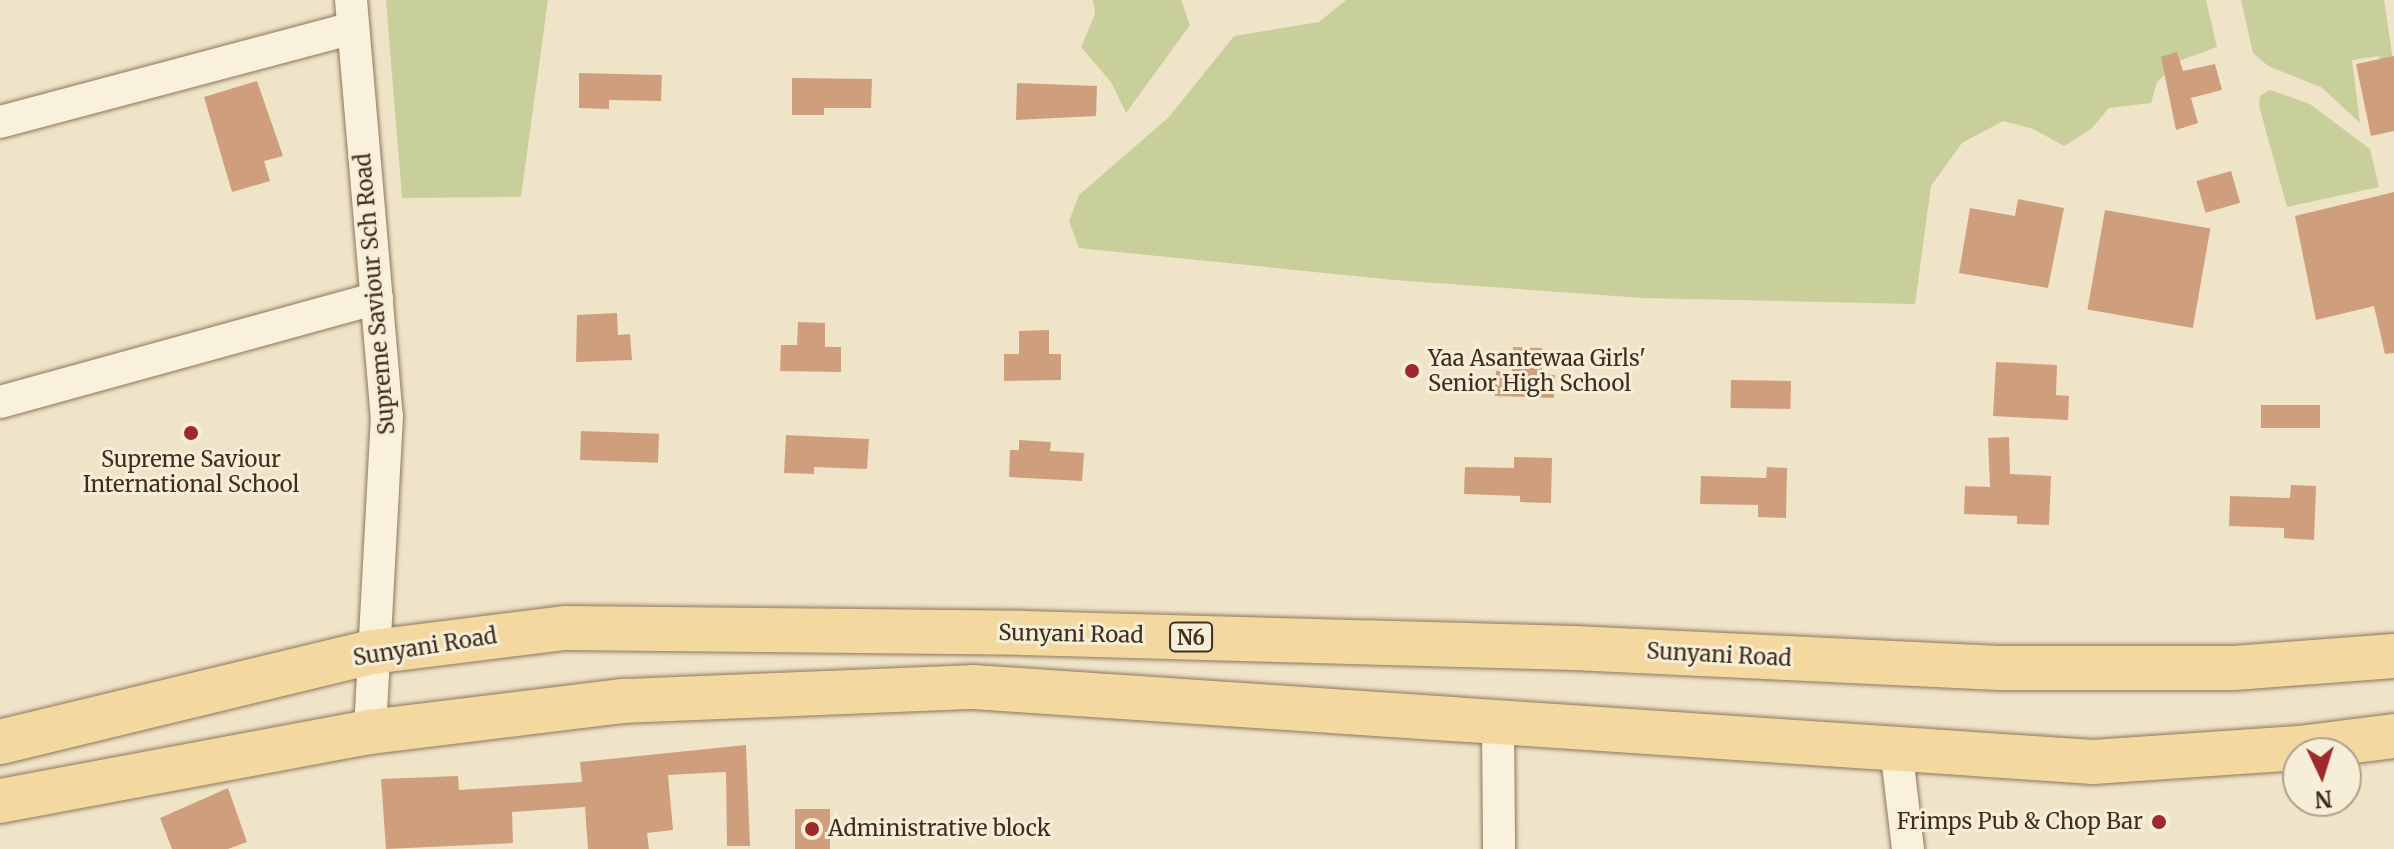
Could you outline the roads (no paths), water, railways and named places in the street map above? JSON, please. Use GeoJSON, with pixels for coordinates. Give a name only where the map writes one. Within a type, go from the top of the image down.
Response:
{"type":"FeatureCollection","features":[{"type":"Feature","properties":{"kind":"main road","name":"Sunyani Road"},"geometry":{"type":"LineString","coordinates":[[0,742],[372,652],[565,628],[1023,633],[1543,647],[2000,668],[2234,668],[2394,656]]}},
{"type":"Feature","properties":{"kind":"main road"},"geometry":{"type":"LineString","coordinates":[[0,801],[370,732],[624,701],[973,687],[1498,725],[1896,747],[2093,762],[2299,748],[2394,736]]}},
{"type":"Feature","properties":{"kind":"street"},"geometry":{"type":"LineString","coordinates":[[0,122],[352,14]]}},
{"type":"Feature","properties":{"kind":"street","name":"Supreme Saviour Sch Road"},"geometry":{"type":"LineString","coordinates":[[352,14],[387,431],[372,652],[370,732]]}},
{"type":"Feature","properties":{"kind":"street"},"geometry":{"type":"LineString","coordinates":[[0,402],[377,298]]}},
{"type":"Feature","properties":{"kind":"street"},"geometry":{"type":"LineString","coordinates":[[1498,725],[1499,849]]}},
{"type":"Feature","properties":{"kind":"street"},"geometry":{"type":"LineString","coordinates":[[1896,747],[1908,849]]}},
{"type":"Feature","properties":{"kind":"place","name":"Yaa Asantewaa Girls' Senior High School"},"geometry":{"type":"Point","coordinates":[1412,371]}},
{"type":"Feature","properties":{"kind":"place","name":"Supreme Saviour International School"},"geometry":{"type":"Point","coordinates":[191,433]}},
{"type":"Feature","properties":{"kind":"place","name":"Frimps Pub & Chop Bar"},"geometry":{"type":"Point","coordinates":[2159,822]}},
{"type":"Feature","properties":{"kind":"place","name":"Administrative block"},"geometry":{"type":"Point","coordinates":[812,829]}}]}
